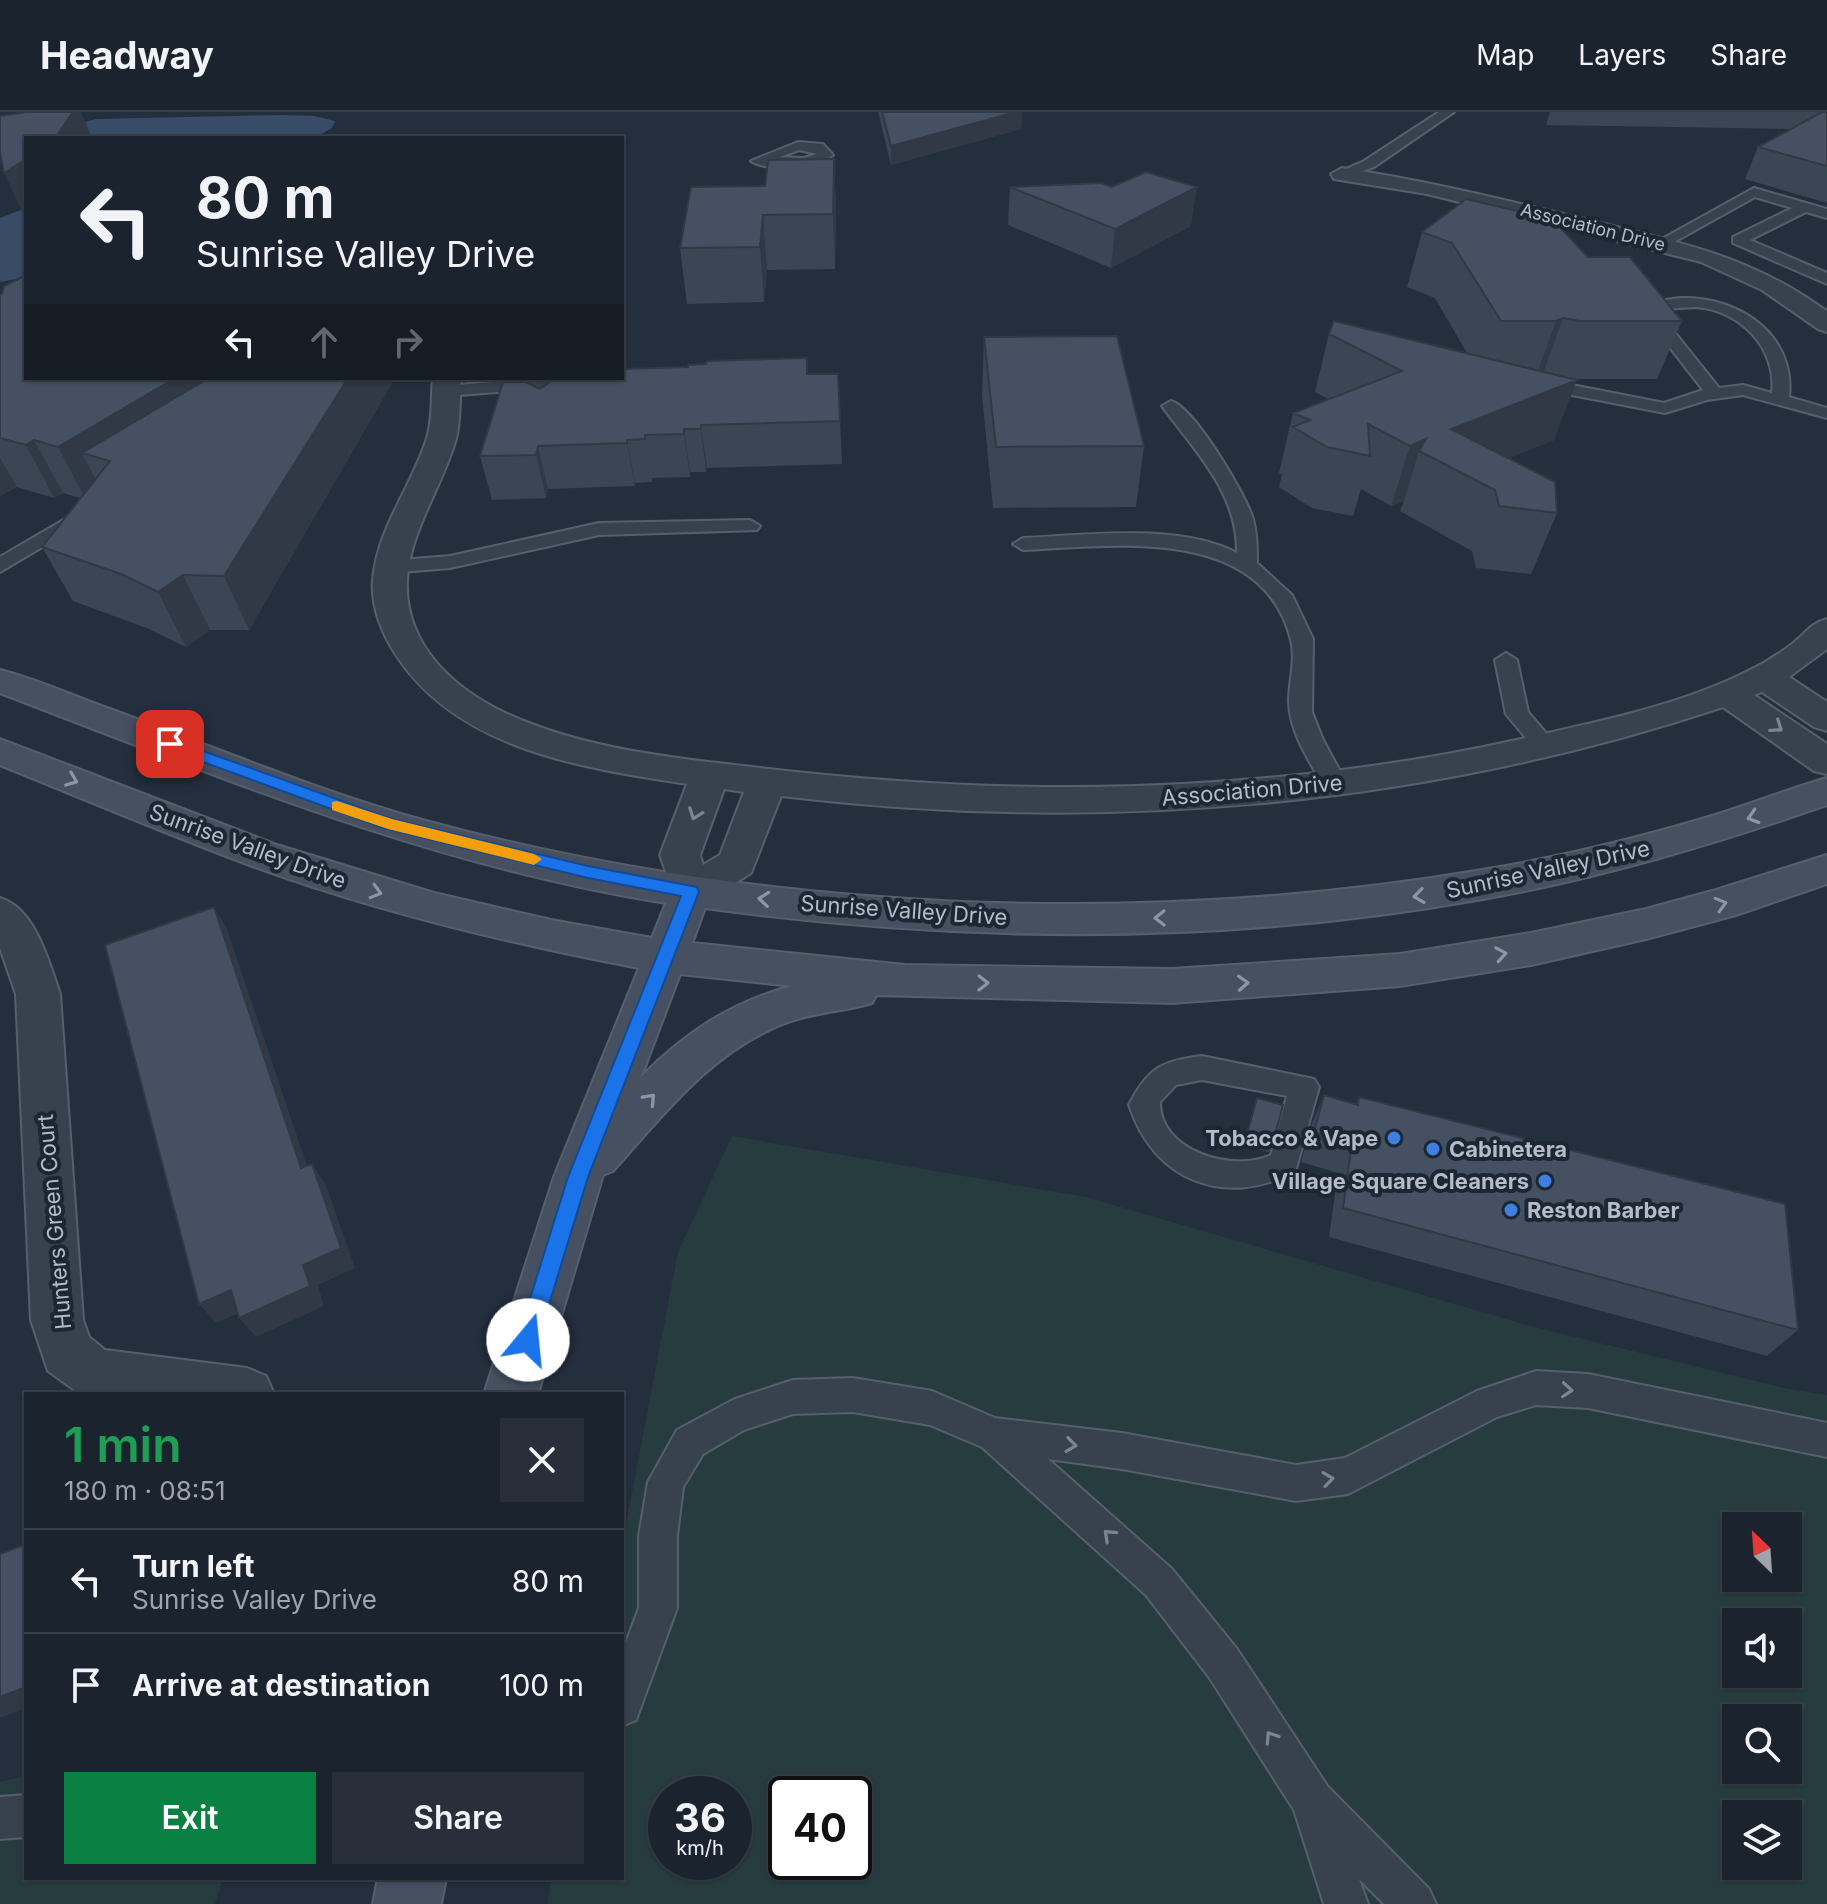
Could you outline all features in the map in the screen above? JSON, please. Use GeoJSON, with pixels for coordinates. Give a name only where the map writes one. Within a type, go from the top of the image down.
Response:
{"type":"FeatureCollection","features":[{"type":"Feature","properties":{"kind":"main road","name":"Sunrise Valley Drive"},"geometry":{"type":"LineString","coordinates":[[0,681],[388,824],[588,872],[691,892],[871,909],[1065,920],[1191,917],[1418,896],[1603,860],[1780,809],[1827,791]]}},
{"type":"Feature","properties":{"kind":"main road","name":"Sunrise Valley Drive"},"geometry":{"type":"LineString","coordinates":[[0,751],[263,855],[373,891],[551,936],[667,957],[905,982],[1172,986],[1400,970],[1531,949],[1646,924],[1721,904],[1827,869]]}},
{"type":"Feature","properties":{"kind":"main road"},"geometry":{"type":"LineString","coordinates":[[512,1392],[578,1177],[691,892]]}},
{"type":"Feature","properties":{"kind":"main road"},"geometry":{"type":"LineString","coordinates":[[578,1177],[681,1067],[727,1031],[771,1009],[905,982]]}},
{"type":"Feature","properties":{"kind":"main road"},"geometry":{"type":"LineString","coordinates":[[407,1904],[412,1880]]}},
{"type":"Feature","properties":{"kind":"street","name":"Association Drive"},"geometry":{"type":"LineString","coordinates":[[1342,174],[1427,187],[1660,244],[1744,270],[1805,306],[1827,324]]}},
{"type":"Feature","properties":{"kind":"street","name":"Association Drive"},"geometry":{"type":"LineString","coordinates":[[447,385],[443,436],[399,533],[389,567],[391,609],[402,637],[430,677],[468,708],[509,729],[565,747],[710,774],[917,795],[1073,800],[1181,797],[1335,784],[1545,746],[1727,693],[1813,646],[1827,629]]}},
{"type":"Feature","properties":{"kind":"street"},"geometry":{"type":"LineString","coordinates":[[1763,676],[1827,719]]}},
{"type":"Feature","properties":{"kind":"street"},"geometry":{"type":"LineString","coordinates":[[1727,693],[1827,762]]}},
{"type":"Feature","properties":{"kind":"street"},"geometry":{"type":"LineString","coordinates":[[710,774],[680,855],[691,892],[737,863],[767,782]]}},
{"type":"Feature","properties":{"kind":"street","name":"Hunters Green Court"},"geometry":{"type":"LineString","coordinates":[[0,913],[13,929],[29,963],[38,994],[57,1320],[67,1353],[94,1374],[232,1392]]}},
{"type":"Feature","properties":{"kind":"lane"},"geometry":{"type":"LineString","coordinates":[[1342,174],[1369,164],[1448,112]]}},
{"type":"Feature","properties":{"kind":"lane"},"geometry":{"type":"LineString","coordinates":[[1660,244],[1754,192],[1827,214]]}},
{"type":"Feature","properties":{"kind":"lane"},"geometry":{"type":"LineString","coordinates":[[1805,207],[1738,240],[1827,279]]}},
{"type":"Feature","properties":{"kind":"lane"},"geometry":{"type":"LineString","coordinates":[[1715,394],[1652,314],[1657,305],[1717,305],[1747,320],[1772,349],[1782,372],[1780,401]]}},
{"type":"Feature","properties":{"kind":"lane"},"geometry":{"type":"LineString","coordinates":[[447,385],[541,383],[553,402],[548,424]]}},
{"type":"Feature","properties":{"kind":"lane"},"geometry":{"type":"LineString","coordinates":[[1541,384],[1665,408],[1743,390],[1827,413]]}},
{"type":"Feature","properties":{"kind":"lane"},"geometry":{"type":"LineString","coordinates":[[1171,406],[1199,439],[1240,504],[1250,541],[1247,564]]}},
{"type":"Feature","properties":{"kind":"lane"},"geometry":{"type":"LineString","coordinates":[[0,566],[102,503]]}},
{"type":"Feature","properties":{"kind":"lane"},"geometry":{"type":"LineString","coordinates":[[389,567],[450,562],[599,529],[750,526]]}},
{"type":"Feature","properties":{"kind":"lane"},"geometry":{"type":"LineString","coordinates":[[1023,544],[1179,543],[1213,550],[1247,564],[1271,583],[1298,626],[1305,666],[1301,712],[1335,784]]}},
{"type":"Feature","properties":{"kind":"lane"},"geometry":{"type":"LineString","coordinates":[[1506,660],[1517,714],[1545,746]]}},
{"type":"Feature","properties":{"kind":"lane"},"geometry":{"type":"LineString","coordinates":[[1202,1068],[1304,1087],[1284,1163],[1271,1172],[1249,1176],[1220,1174],[1172,1155],[1147,1122],[1144,1105],[1161,1078],[1178,1071],[1202,1068]]}},
{"type":"Feature","properties":{"kind":"lane"},"geometry":{"type":"LineString","coordinates":[[624,1701],[658,1608],[658,1536],[666,1482],[690,1442],[735,1416],[793,1397],[853,1395],[932,1408],[994,1435],[1122,1451],[1296,1483],[1348,1476],[1489,1403],[1536,1388],[1588,1391],[1827,1440]]}},
{"type":"Feature","properties":{"kind":"lane"},"geometry":{"type":"LineString","coordinates":[[994,1435],[1159,1582],[1223,1663],[1313,1802],[1414,1904]]}},
{"type":"Feature","properties":{"kind":"lane"},"geometry":{"type":"LineString","coordinates":[[1313,1802],[1346,1904]]}},
{"type":"Feature","properties":{"kind":"lane"},"geometry":{"type":"LineString","coordinates":[[0,1818],[24,1816]]}},
{"type":"Feature","properties":{"kind":"green space"},"geometry":{"type":"Polygon","coordinates":[[[732,1136],[1086,1197],[1530,1326],[1788,1389],[1827,1395],[1827,1904],[548,1904],[551,1880],[624,1880],[624,1535],[678,1252],[732,1136]]]}},
{"type":"Feature","properties":{"kind":"green space"},"geometry":{"type":"Polygon","coordinates":[[[24,1776],[24,1880],[222,1880],[215,1904],[0,1904],[0,1782],[24,1776]]]}},
{"type":"Feature","properties":{"kind":"water"},"geometry":{"type":"Polygon","coordinates":[[[282,115],[314,116],[335,121],[332,128],[318,136],[34,136],[96,119],[282,115]]]}},
{"type":"Feature","properties":{"kind":"water"},"geometry":{"type":"Polygon","coordinates":[[[24,209],[24,277],[0,282],[0,218],[24,209]]]}},
{"type":"Feature","properties":{"kind":"building"},"geometry":{"type":"Polygon","coordinates":[[[26,112],[73,112],[56,136],[24,136],[24,160],[4,173],[0,153],[0,116],[26,112]]]}},
{"type":"Feature","properties":{"kind":"building"},"geometry":{"type":"Polygon","coordinates":[[[882,112],[1016,112],[891,146],[882,112]]]}},
{"type":"Feature","properties":{"kind":"building"},"geometry":{"type":"Polygon","coordinates":[[[1827,112],[1827,166],[1758,147],[1827,112]]]}},
{"type":"Feature","properties":{"kind":"building"},"geometry":{"type":"Polygon","coordinates":[[[834,159],[833,214],[763,215],[760,247],[680,248],[691,187],[765,186],[768,160],[834,159]]]}},
{"type":"Feature","properties":{"kind":"building"},"geometry":{"type":"Polygon","coordinates":[[[1146,172],[1197,187],[1115,229],[1010,187],[1101,183],[1112,187],[1146,172]]]}},
{"type":"Feature","properties":{"kind":"building"},"geometry":{"type":"Polygon","coordinates":[[[1466,199],[1552,219],[1588,257],[1630,257],[1682,321],[1579,321],[1563,318],[1556,321],[1501,321],[1452,243],[1422,232],[1466,199]]]}},
{"type":"Feature","properties":{"kind":"building"},"geometry":{"type":"Polygon","coordinates":[[[24,276],[24,380],[172,380],[58,447],[34,440],[26,445],[0,438],[0,294],[4,286],[24,276]]]}},
{"type":"Feature","properties":{"kind":"building"},"geometry":{"type":"Polygon","coordinates":[[[1334,321],[1577,380],[1451,429],[1555,482],[1557,513],[1499,506],[1495,490],[1419,451],[1426,439],[1410,446],[1368,424],[1370,456],[1327,447],[1293,427],[1310,420],[1293,413],[1402,371],[1329,334],[1334,321]]]}},
{"type":"Feature","properties":{"kind":"building"},"geometry":{"type":"Polygon","coordinates":[[[1117,336],[1144,446],[996,447],[984,337],[1117,336]]]}},
{"type":"Feature","properties":{"kind":"building"},"geometry":{"type":"Polygon","coordinates":[[[807,358],[807,374],[838,374],[840,421],[701,425],[701,429],[684,429],[684,434],[645,435],[645,439],[627,440],[627,443],[538,446],[536,455],[480,456],[503,382],[526,382],[540,389],[551,381],[624,380],[624,369],[688,367],[706,364],[707,361],[807,358]]]}},
{"type":"Feature","properties":{"kind":"building"},"geometry":{"type":"Polygon","coordinates":[[[206,380],[347,380],[224,576],[183,575],[158,592],[121,574],[42,547],[110,461],[82,453],[206,380]]]}},
{"type":"Feature","properties":{"kind":"building"},"geometry":{"type":"Polygon","coordinates":[[[214,907],[301,1168],[312,1164],[341,1248],[303,1265],[310,1286],[239,1318],[231,1290],[199,1304],[105,945],[214,907]]]}},
{"type":"Feature","properties":{"kind":"building"},"geometry":{"type":"Polygon","coordinates":[[[1324,1095],[1358,1105],[1359,1097],[1785,1204],[1798,1330],[1343,1208],[1352,1143],[1314,1132],[1324,1095]]]}},
{"type":"Feature","properties":{"kind":"building"},"geometry":{"type":"Polygon","coordinates":[[[1257,1098],[1283,1105],[1273,1142],[1247,1134],[1257,1098]]]}},
{"type":"Feature","properties":{"kind":"building"},"geometry":{"type":"Polygon","coordinates":[[[24,1545],[24,1688],[0,1697],[0,1554],[24,1545]]]}},
{"type":"Feature","properties":{"kind":"slow traffic"},"geometry":{"type":"LineString","coordinates":[[337,806],[388,824],[534,859]]}},
{"type":"Feature","properties":{"kind":"place","name":"Tobacco & Vape"},"geometry":{"type":"Point","coordinates":[1394,1138]}},
{"type":"Feature","properties":{"kind":"place","name":"Cabinetera"},"geometry":{"type":"Point","coordinates":[1433,1149]}},
{"type":"Feature","properties":{"kind":"place","name":"Village Square Cleaners"},"geometry":{"type":"Point","coordinates":[1545,1181]}},
{"type":"Feature","properties":{"kind":"place","name":"Reston Barber"},"geometry":{"type":"Point","coordinates":[1511,1210]}},
{"type":"Feature","properties":{"kind":"route"},"geometry":{"type":"LineString","coordinates":[[170,744],[388,824],[588,872],[691,892],[578,1177],[528,1340]]}}]}
